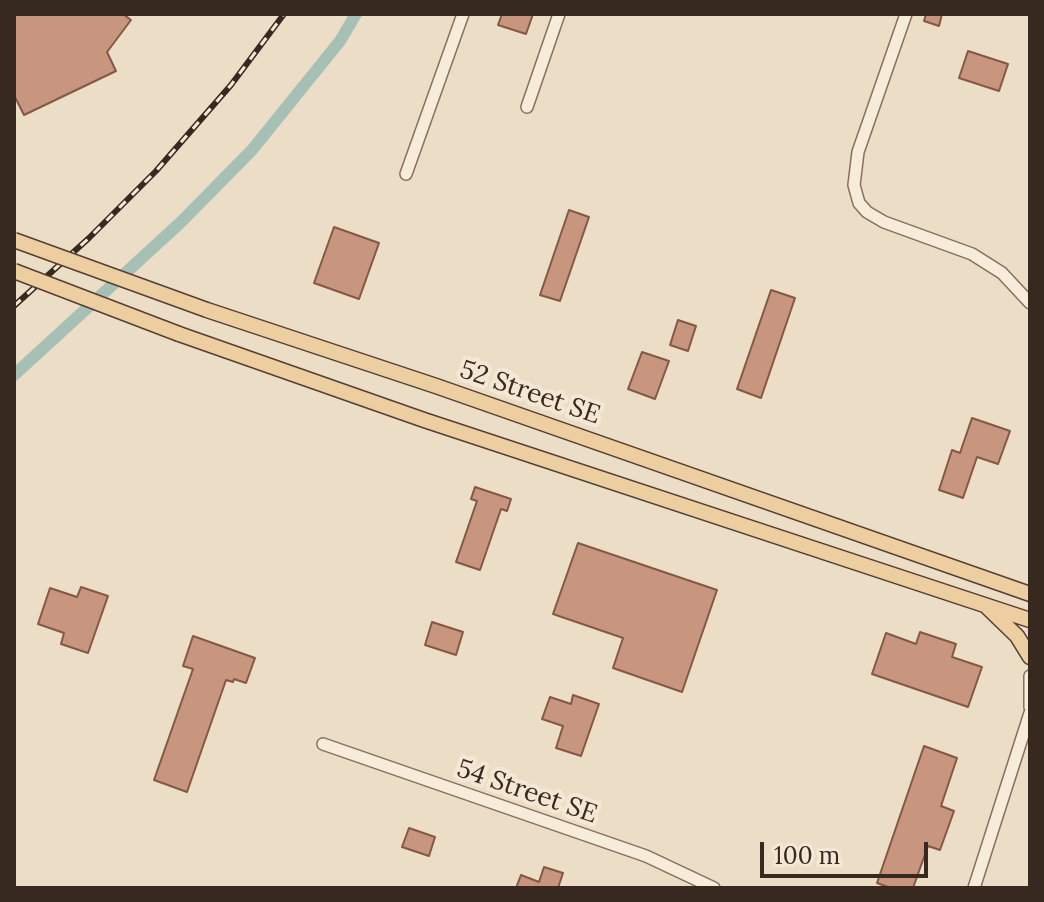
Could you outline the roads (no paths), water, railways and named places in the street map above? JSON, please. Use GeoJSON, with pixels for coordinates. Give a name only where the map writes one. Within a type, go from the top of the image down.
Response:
{"type":"FeatureCollection","features":[{"type":"Feature","properties":{"kind":"main road","name":"52 Street SE"},"geometry":{"type":"LineString","coordinates":[[14,240],[207,310],[436,386],[1030,594]]}},
{"type":"Feature","properties":{"kind":"main road"},"geometry":{"type":"LineString","coordinates":[[14,271],[179,334],[424,420],[1030,620]]}},
{"type":"Feature","properties":{"kind":"main road"},"geometry":{"type":"LineString","coordinates":[[985,605],[1017,636],[1030,657]]}},
{"type":"Feature","properties":{"kind":"street"},"geometry":{"type":"LineString","coordinates":[[406,174],[463,14]]}},
{"type":"Feature","properties":{"kind":"street"},"geometry":{"type":"LineString","coordinates":[[527,107],[559,14]]}},
{"type":"Feature","properties":{"kind":"street"},"geometry":{"type":"LineString","coordinates":[[906,14],[858,152],[854,185],[859,203],[884,222],[972,254],[1002,273],[1030,303]]}},
{"type":"Feature","properties":{"kind":"street"},"geometry":{"type":"LineString","coordinates":[[1030,676],[1030,707]]}},
{"type":"Feature","properties":{"kind":"street"},"geometry":{"type":"LineString","coordinates":[[974,888],[1030,713]]}},
{"type":"Feature","properties":{"kind":"street","name":"54 Street SE"},"geometry":{"type":"LineString","coordinates":[[323,744],[646,856],[714,888]]}},
{"type":"Feature","properties":{"kind":"waterway"},"geometry":{"type":"LineString","coordinates":[[14,375],[180,223],[252,150],[340,41],[356,14]]}},
{"type":"Feature","properties":{"kind":"railway"},"geometry":{"type":"LineString","coordinates":[[14,306],[156,171],[231,85],[284,14]]}}]}
